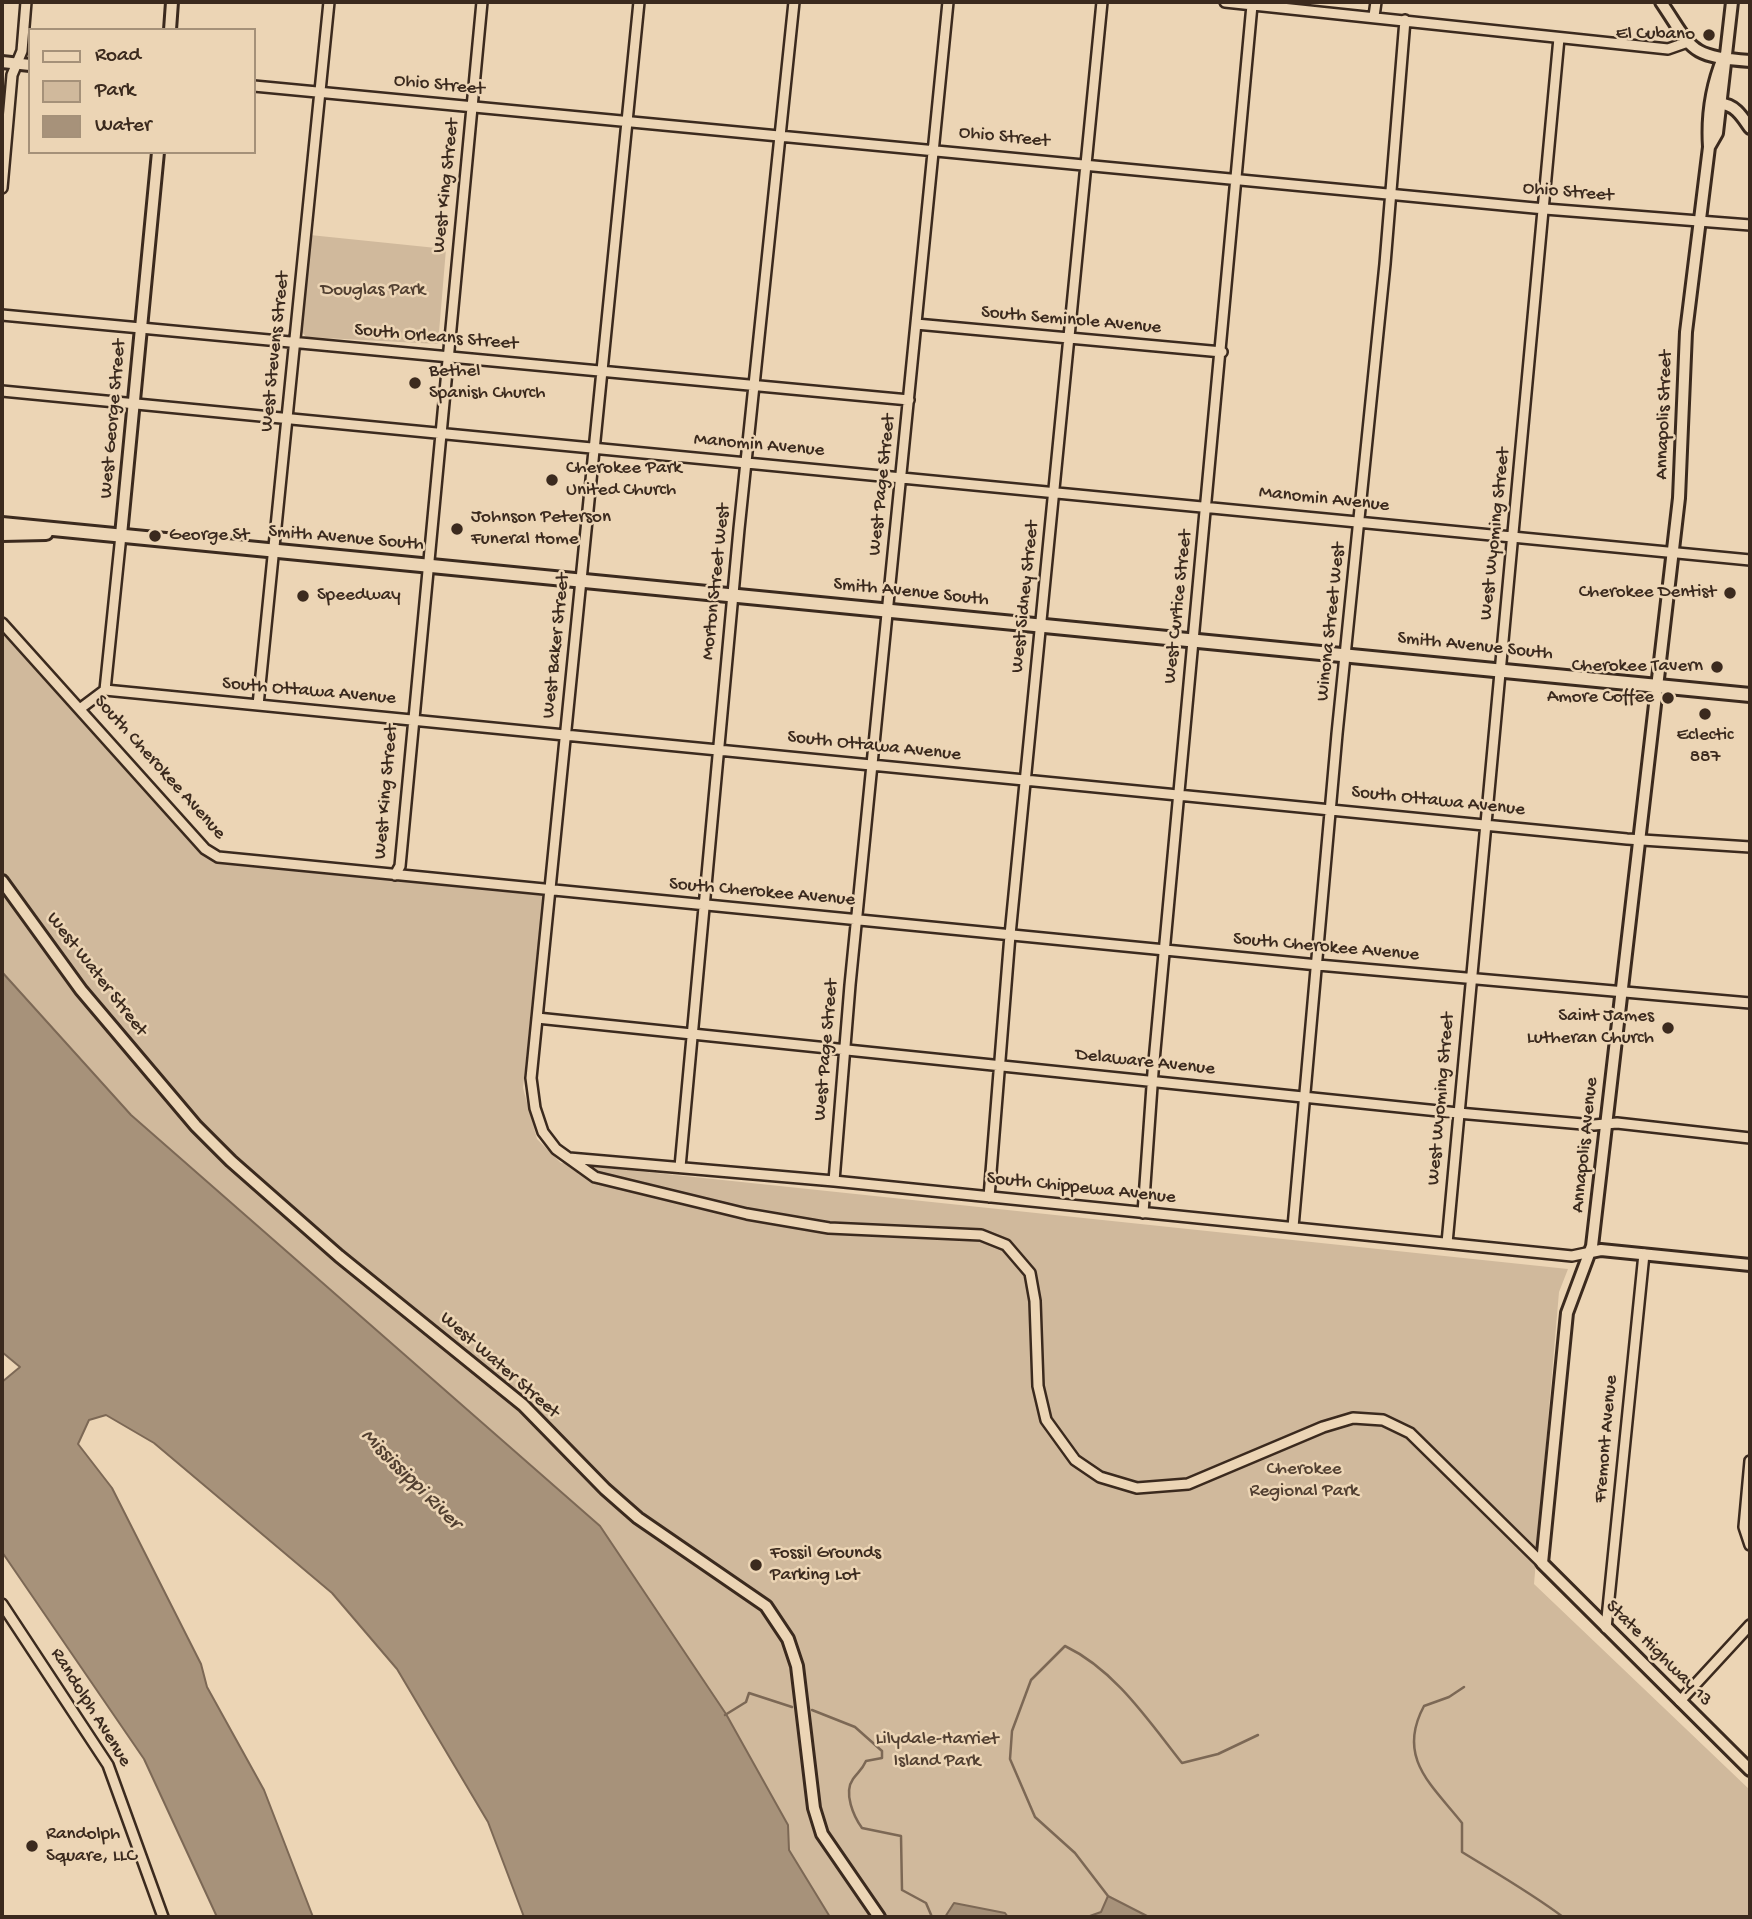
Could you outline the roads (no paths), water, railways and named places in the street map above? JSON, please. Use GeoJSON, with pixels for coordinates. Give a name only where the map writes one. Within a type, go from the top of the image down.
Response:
{"type":"FeatureCollection","features":[{"type":"Feature","properties":{"kind":"main road","name":"Smith Avenue South"},"geometry":{"type":"LineString","coordinates":[[2,524],[47,526],[67,531]]}},
{"type":"Feature","properties":{"kind":"main road","name":"Smith Avenue South"},"geometry":{"type":"LineString","coordinates":[[2,534],[67,531],[121,535],[1750,695]]}},
{"type":"Feature","properties":{"kind":"street"},"geometry":{"type":"LineString","coordinates":[[2,188],[12,75],[17,63],[26,2]]}},
{"type":"Feature","properties":{"kind":"street"},"geometry":{"type":"LineString","coordinates":[[170,28],[172,2]]}},
{"type":"Feature","properties":{"kind":"street","name":"West Stevens Street"},"geometry":{"type":"LineString","coordinates":[[258,705],[329,2]]}},
{"type":"Feature","properties":{"kind":"street","name":"West King Street"},"geometry":{"type":"LineString","coordinates":[[395,875],[400,866],[411,720],[482,2]]}},
{"type":"Feature","properties":{"kind":"street","name":"West Baker Street"},"geometry":{"type":"LineString","coordinates":[[639,2],[531,1078],[535,1108],[543,1132],[567,1158],[595,1177],[747,1214],[841,1229],[981,1235],[1006,1245],[1030,1273],[1035,1301],[1038,1386],[1046,1420],[1075,1460],[1101,1477],[1137,1488],[1188,1484],[1322,1427],[1353,1418],[1383,1420],[1410,1433],[1542,1563]]}},
{"type":"Feature","properties":{"kind":"street","name":"Morton Street West"},"geometry":{"type":"LineString","coordinates":[[680,1167],[690,1034],[794,2]]}},
{"type":"Feature","properties":{"kind":"street","name":"West Page Street"},"geometry":{"type":"LineString","coordinates":[[834,1181],[844,1051],[948,2]]}},
{"type":"Feature","properties":{"kind":"street","name":"West Sidney Street"},"geometry":{"type":"LineString","coordinates":[[989,1197],[1010,935],[1102,2]]}},
{"type":"Feature","properties":{"kind":"street"},"geometry":{"type":"LineString","coordinates":[[1229,2],[1668,49],[1688,41]]}},
{"type":"Feature","properties":{"kind":"street"},"geometry":{"type":"LineString","coordinates":[[1374,16],[1376,2]]}},
{"type":"Feature","properties":{"kind":"street"},"geometry":{"type":"LineString","coordinates":[[1661,2],[1688,41],[1701,54],[1750,61]]}},
{"type":"Feature","properties":{"kind":"street","name":"Annapolis Street"},"geometry":{"type":"LineString","coordinates":[[1657,685],[1682,465],[1686,332],[1715,79],[1723,58],[1732,2]]}},
{"type":"Feature","properties":{"kind":"street","name":"West Curtice Street"},"geometry":{"type":"LineString","coordinates":[[1143,1213],[1152,1082],[1222,352],[1252,5]]}},
{"type":"Feature","properties":{"kind":"street","name":"Winona Street West"},"geometry":{"type":"LineString","coordinates":[[1293,1227],[1385,264],[1405,20]]}},
{"type":"Feature","properties":{"kind":"street","name":"West Wyoming Street"},"geometry":{"type":"LineString","coordinates":[[1447,1243],[1469,979],[1514,537],[1559,38]]}},
{"type":"Feature","properties":{"kind":"street","name":"Annapolis Street"},"geometry":{"type":"LineString","coordinates":[[1709,147],[1717,133],[1725,75],[1723,58]]}},
{"type":"Feature","properties":{"kind":"street"},"geometry":{"type":"LineString","coordinates":[[2,62],[28,65]]}},
{"type":"Feature","properties":{"kind":"street","name":"Ohio Street"},"geometry":{"type":"LineString","coordinates":[[256,86],[934,148],[1545,209],[1750,225]]}},
{"type":"Feature","properties":{"kind":"street"},"geometry":{"type":"LineString","coordinates":[[1721,104],[1728,104],[1741,114],[1750,128]]}},
{"type":"Feature","properties":{"kind":"street","name":"West George Street"},"geometry":{"type":"LineString","coordinates":[[105,690],[158,154]]}},
{"type":"Feature","properties":{"kind":"street","name":"South Orleans Street"},"geometry":{"type":"LineString","coordinates":[[2,315],[909,400]]}},
{"type":"Feature","properties":{"kind":"street","name":"South Seminole Avenue"},"geometry":{"type":"LineString","coordinates":[[916,324],[1222,352]]}},
{"type":"Feature","properties":{"kind":"street","name":"Manomin Avenue"},"geometry":{"type":"LineString","coordinates":[[2,391],[1674,551]]}},
{"type":"Feature","properties":{"kind":"street"},"geometry":{"type":"LineString","coordinates":[[1674,551],[1750,560]]}},
{"type":"Feature","properties":{"kind":"street","name":"South Cherokee Avenue"},"geometry":{"type":"LineString","coordinates":[[2,623],[211,854],[395,875],[1318,965],[1750,1003]]}},
{"type":"Feature","properties":{"kind":"street","name":"Annapolis Avenue"},"geometry":{"type":"LineString","coordinates":[[1542,1563],[1567,1314],[1591,1252],[1657,685]]}},
{"type":"Feature","properties":{"kind":"street"},"geometry":{"type":"LineString","coordinates":[[81,708],[105,690]]}},
{"type":"Feature","properties":{"kind":"street","name":"South Ottawa Avenue"},"geometry":{"type":"LineString","coordinates":[[105,690],[1485,824],[1750,847]]}},
{"type":"Feature","properties":{"kind":"street","name":"West Water Street"},"geometry":{"type":"LineString","coordinates":[[2,881],[81,990],[196,1126],[230,1161],[339,1255],[523,1405],[605,1489],[638,1518],[766,1606],[789,1639],[797,1666],[814,1808],[822,1833],[879,1917]]}},
{"type":"Feature","properties":{"kind":"street","name":"Delaware Avenue"},"geometry":{"type":"LineString","coordinates":[[537,1018],[1458,1113],[1750,1138]]}},
{"type":"Feature","properties":{"kind":"street","name":"South Chippewa Avenue"},"geometry":{"type":"LineString","coordinates":[[567,1158],[834,1181],[1576,1256],[1591,1252]]}},
{"type":"Feature","properties":{"kind":"street"},"geometry":{"type":"LineString","coordinates":[[1591,1252],[1601,1250],[1750,1265]]}},
{"type":"Feature","properties":{"kind":"street","name":"Fremont Avenue"},"geometry":{"type":"LineString","coordinates":[[1606,1628],[1644,1254]]}},
{"type":"Feature","properties":{"kind":"street"},"geometry":{"type":"LineString","coordinates":[[1750,1461],[1744,1527],[1750,1545]]}},
{"type":"Feature","properties":{"kind":"street","name":"State Highway 13"},"geometry":{"type":"LineString","coordinates":[[1542,1563],[1750,1770]]}},
{"type":"Feature","properties":{"kind":"street","name":"Randolph Avenue"},"geometry":{"type":"LineString","coordinates":[[2,1604],[88,1730],[108,1765],[125,1804],[163,1917]]}},
{"type":"Feature","properties":{"kind":"street"},"geometry":{"type":"LineString","coordinates":[[1680,1700],[1750,1625]]}},
{"type":"Feature","properties":{"kind":"water","name":"Mississippi River"},"geometry":{"type":"Polygon","coordinates":[[[2,972],[131,1115],[600,1526],[726,1714],[788,1825],[789,1850],[830,1917],[524,1917],[488,1822],[397,1669],[332,1593],[154,1443],[106,1415],[89,1420],[78,1444],[112,1488],[201,1664],[207,1687],[264,1790],[313,1917],[217,1917],[144,1759],[2,1552],[2,1382],[20,1367],[2,1352],[2,972]]]}},
{"type":"Feature","properties":{"kind":"water"},"geometry":{"type":"Polygon","coordinates":[[[1108,1896],[1149,1917],[1087,1917],[1101,1912],[1108,1896]]]}},
{"type":"Feature","properties":{"kind":"water"},"geometry":{"type":"Polygon","coordinates":[[[954,1903],[1005,1913],[1008,1917],[945,1917],[954,1903]]]}},
{"type":"Feature","properties":{"kind":"waterway"},"geometry":{"type":"LineString","coordinates":[[1108,1896],[1075,1853],[1035,1817],[1010,1759],[1012,1731],[1031,1680],[1065,1646],[1100,1668],[1115,1682],[1182,1763],[1218,1754],[1258,1735]]}},
{"type":"Feature","properties":{"kind":"waterway"},"geometry":{"type":"LineString","coordinates":[[1464,1687],[1449,1697],[1424,1706],[1416,1724],[1414,1741],[1421,1770],[1462,1823],[1462,1852],[1563,1917]]}},
{"type":"Feature","properties":{"kind":"waterway"},"geometry":{"type":"LineString","coordinates":[[725,1715],[746,1702],[749,1693],[792,1707]]}},
{"type":"Feature","properties":{"kind":"waterway"},"geometry":{"type":"LineString","coordinates":[[812,1710],[855,1727],[882,1751],[882,1758],[866,1761],[853,1779],[849,1791],[851,1805],[862,1828],[901,1836],[902,1890],[926,1903],[932,1917]]}},
{"type":"Feature","properties":{"kind":"place","name":"El Cubano"},"geometry":{"type":"Point","coordinates":[1709,35]}},
{"type":"Feature","properties":{"kind":"place","name":"Bethel Spanish Church"},"geometry":{"type":"Point","coordinates":[415,383]}},
{"type":"Feature","properties":{"kind":"place","name":"Cherokee Park United Church"},"geometry":{"type":"Point","coordinates":[552,480]}},
{"type":"Feature","properties":{"kind":"place","name":"Johnson Peterson Funeral Home"},"geometry":{"type":"Point","coordinates":[457,529]}},
{"type":"Feature","properties":{"kind":"place","name":"George St"},"geometry":{"type":"Point","coordinates":[155,536]}},
{"type":"Feature","properties":{"kind":"place","name":"Cherokee Dentist"},"geometry":{"type":"Point","coordinates":[1730,593]}},
{"type":"Feature","properties":{"kind":"place","name":"Speedway"},"geometry":{"type":"Point","coordinates":[303,596]}},
{"type":"Feature","properties":{"kind":"place","name":"Cherokee Tavern"},"geometry":{"type":"Point","coordinates":[1717,667]}},
{"type":"Feature","properties":{"kind":"place","name":"Amore Coffee"},"geometry":{"type":"Point","coordinates":[1668,698]}},
{"type":"Feature","properties":{"kind":"place","name":"Eclectic 887"},"geometry":{"type":"Point","coordinates":[1705,714]}},
{"type":"Feature","properties":{"kind":"place","name":"Saint James Lutheran Church"},"geometry":{"type":"Point","coordinates":[1668,1028]}},
{"type":"Feature","properties":{"kind":"place","name":"Fossil Grounds Parking Lot"},"geometry":{"type":"Point","coordinates":[756,1565]}},
{"type":"Feature","properties":{"kind":"place","name":"Randolph Square, LLC"},"geometry":{"type":"Point","coordinates":[32,1846]}},
{"type":"Feature","properties":{"kind":"park label","name":"Douglas Park"},"geometry":{"type":"Point","coordinates":[373,291]}},
{"type":"Feature","properties":{"kind":"park label","name":"Cherokee Regional Park"},"geometry":{"type":"Point","coordinates":[1304,1481]}},
{"type":"Feature","properties":{"kind":"park label","name":"Lilydale-Harriet Island Park"},"geometry":{"type":"Point","coordinates":[937,1751]}}]}
